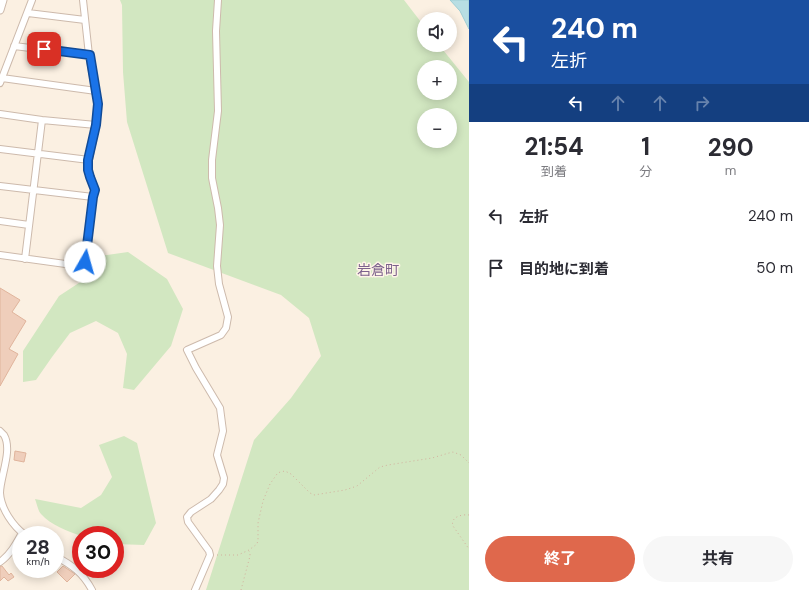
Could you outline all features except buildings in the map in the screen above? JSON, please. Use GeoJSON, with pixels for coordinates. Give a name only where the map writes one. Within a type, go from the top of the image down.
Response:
{"type":"FeatureCollection","features":[{"type":"Feature","properties":{"kind":"street"},"geometry":{"type":"LineString","coordinates":[[0,10],[3,0]]}},
{"type":"Feature","properties":{"kind":"street"},"geometry":{"type":"LineString","coordinates":[[32,0],[1,80],[96,91]]}},
{"type":"Feature","properties":{"kind":"street"},"geometry":{"type":"LineString","coordinates":[[0,256],[80,266],[85,262],[95,190],[88,170],[88,160],[96,125],[98,104],[83,0]]}},
{"type":"Feature","properties":{"kind":"street"},"geometry":{"type":"LineString","coordinates":[[195,590],[210,555],[209,551],[188,522],[187,517],[191,512],[211,499],[220,490],[224,478],[218,455],[223,432],[220,408],[196,368],[188,350],[221,335],[226,328],[228,317],[219,284],[216,266],[220,225],[212,178],[212,160],[218,111],[216,31],[218,0]]}},
{"type":"Feature","properties":{"kind":"street"},"geometry":{"type":"LineString","coordinates":[[28,13],[85,20]]}},
{"type":"Feature","properties":{"kind":"street"},"geometry":{"type":"LineString","coordinates":[[14,46],[90,55]]}},
{"type":"Feature","properties":{"kind":"street"},"geometry":{"type":"LineString","coordinates":[[0,114],[96,125]]}},
{"type":"Feature","properties":{"kind":"street"},"geometry":{"type":"LineString","coordinates":[[25,259],[42,120]]}},
{"type":"Feature","properties":{"kind":"street"},"geometry":{"type":"LineString","coordinates":[[0,149],[88,160]]}},
{"type":"Feature","properties":{"kind":"street"},"geometry":{"type":"LineString","coordinates":[[0,186],[93,197]]}},
{"type":"Feature","properties":{"kind":"street"},"geometry":{"type":"LineString","coordinates":[[0,221],[29,225]]}},
{"type":"Feature","properties":{"kind":"street"},"geometry":{"type":"LineString","coordinates":[[0,431],[7,444],[7,455],[0,493],[2,503],[7,514],[16,526]]}},
{"type":"Feature","properties":{"kind":"street"},"geometry":{"type":"LineString","coordinates":[[0,562],[6,558],[12,550]]}},
{"type":"Feature","properties":{"kind":"street"},"geometry":{"type":"LineString","coordinates":[[64,561],[76,568],[87,581],[92,590]]}},
{"type":"Feature","properties":{"kind":"path"},"geometry":{"type":"LineString","coordinates":[[210,555],[238,555],[257,544],[258,523],[263,501],[270,484],[277,474],[285,471],[291,474],[310,493],[314,495],[345,490],[357,486],[380,468],[388,465],[432,458],[453,452],[461,455],[469,463]]}},
{"type":"Feature","properties":{"kind":"path"},"geometry":{"type":"LineString","coordinates":[[469,515],[458,516],[452,523],[452,526],[469,549]]}},
{"type":"Feature","properties":{"kind":"path"},"geometry":{"type":"LineString","coordinates":[[241,590],[250,556],[249,550]]}},
{"type":"Feature","properties":{"kind":"green space"},"geometry":{"type":"Polygon","coordinates":[[[120,0],[404,0],[417,17],[417,52],[445,52],[451,60],[417,60],[417,100],[457,100],[457,67],[469,82],[469,590],[206,590],[254,440],[291,398],[321,356],[309,318],[281,295],[168,253],[127,122],[123,72],[122,5],[120,0]]]}},
{"type":"Feature","properties":{"kind":"green space"},"geometry":{"type":"Polygon","coordinates":[[[128,252],[167,279],[183,309],[171,346],[134,390],[123,388],[127,354],[118,333],[96,321],[70,333],[36,380],[23,382],[23,351],[59,296],[88,277],[100,256],[128,252]]]}},
{"type":"Feature","properties":{"kind":"green space"},"geometry":{"type":"Polygon","coordinates":[[[124,436],[137,443],[156,523],[144,545],[124,544],[124,526],[72,526],[72,533],[64,529],[64,526],[58,526],[45,518],[38,509],[35,499],[81,508],[101,495],[112,477],[99,445],[124,436]]]}},
{"type":"Feature","properties":{"kind":"water"},"geometry":{"type":"Polygon","coordinates":[[[450,0],[469,0],[469,29],[460,11],[450,0]]]}},
{"type":"Feature","properties":{"kind":"district","name":"岩倉町"},"geometry":{"type":"Point","coordinates":[378,270]}},
{"type":"Feature","properties":{"kind":"route"},"geometry":{"type":"LineString","coordinates":[[44,49],[90,55],[98,104],[96,125],[88,160],[88,170],[95,190],[85,262]]}}]}
